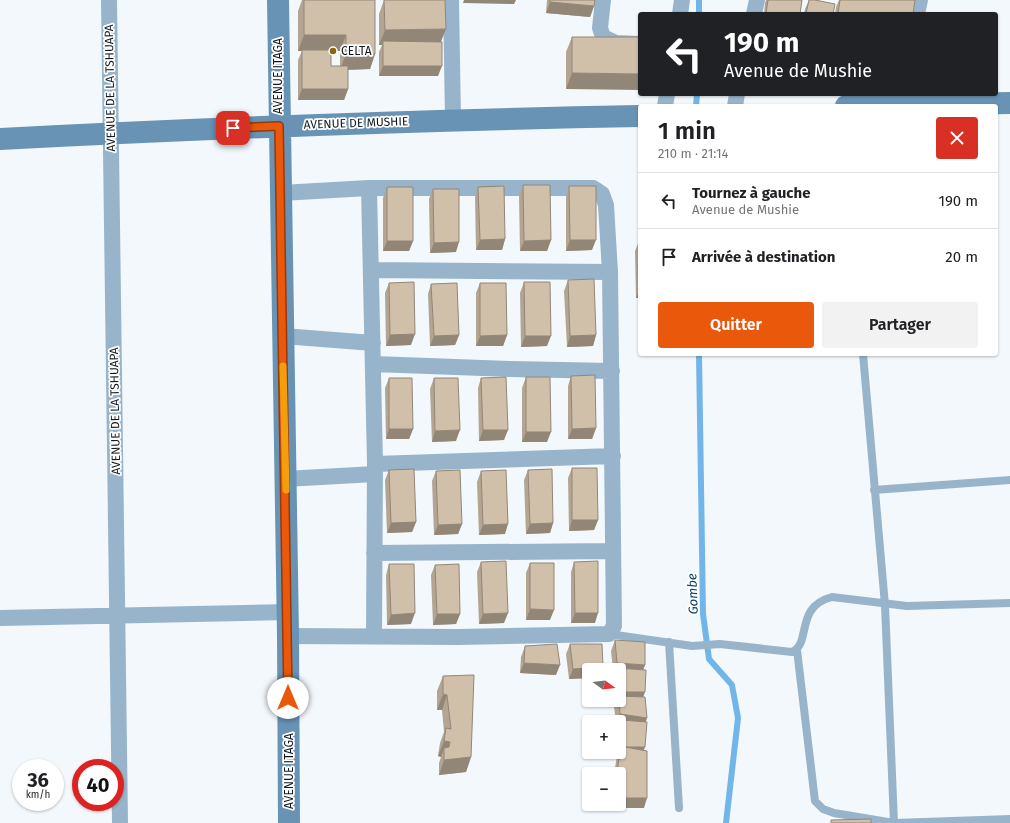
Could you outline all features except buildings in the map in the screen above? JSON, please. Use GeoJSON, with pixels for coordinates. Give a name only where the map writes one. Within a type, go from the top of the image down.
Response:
{"type":"FeatureCollection","features":[{"type":"Feature","properties":{"kind":"street","name":"AVENUE DE LA TSHUAPA"},"geometry":{"type":"LineString","coordinates":[[109,0],[120,823]]}},
{"type":"Feature","properties":{"kind":"street","name":"AVENUE ITAGA"},"geometry":{"type":"LineString","coordinates":[[278,0],[288,612],[289,823]]}},
{"type":"Feature","properties":{"kind":"street"},"geometry":{"type":"LineString","coordinates":[[451,0],[453,120]]}},
{"type":"Feature","properties":{"kind":"street"},"geometry":{"type":"LineString","coordinates":[[603,0],[600,28],[603,37],[616,43],[638,44]]}},
{"type":"Feature","properties":{"kind":"street"},"geometry":{"type":"LineString","coordinates":[[680,12],[682,0]]}},
{"type":"Feature","properties":{"kind":"street"},"geometry":{"type":"LineString","coordinates":[[754,12],[757,0]]}},
{"type":"Feature","properties":{"kind":"street"},"geometry":{"type":"LineString","coordinates":[[917,12],[920,0]]}},
{"type":"Feature","properties":{"kind":"street"},"geometry":{"type":"LineString","coordinates":[[861,104],[898,99],[1010,102]]}},
{"type":"Feature","properties":{"kind":"street","name":"AVENUE DE MUSHIE"},"geometry":{"type":"LineString","coordinates":[[0,139],[279,126],[638,116]]}},
{"type":"Feature","properties":{"kind":"street"},"geometry":{"type":"LineString","coordinates":[[369,188],[374,364],[374,635]]}},
{"type":"Feature","properties":{"kind":"street"},"geometry":{"type":"LineString","coordinates":[[281,193],[369,188],[593,188],[602,194],[606,205],[610,272],[612,371],[614,626],[609,634],[458,637],[374,635],[288,636]]}},
{"type":"Feature","properties":{"kind":"street"},"geometry":{"type":"LineString","coordinates":[[371,270],[610,272]]}},
{"type":"Feature","properties":{"kind":"street"},"geometry":{"type":"LineString","coordinates":[[283,336],[373,343]]}},
{"type":"Feature","properties":{"kind":"street"},"geometry":{"type":"LineString","coordinates":[[374,364],[510,370],[612,371]]}},
{"type":"Feature","properties":{"kind":"street"},"geometry":{"type":"LineString","coordinates":[[285,479],[375,469],[613,456]]}},
{"type":"Feature","properties":{"kind":"street"},"geometry":{"type":"LineString","coordinates":[[374,553],[613,551]]}},
{"type":"Feature","properties":{"kind":"street"},"geometry":{"type":"LineString","coordinates":[[0,618],[288,612]]}},
{"type":"Feature","properties":{"kind":"lane"},"geometry":{"type":"LineString","coordinates":[[863,356],[885,605],[894,823]]}},
{"type":"Feature","properties":{"kind":"lane"},"geometry":{"type":"LineString","coordinates":[[874,490],[1010,480]]}},
{"type":"Feature","properties":{"kind":"lane"},"geometry":{"type":"LineString","coordinates":[[1010,603],[937,606],[885,605],[832,597],[821,600],[810,611],[797,650],[815,801],[823,809],[834,813],[894,823],[1010,819]]}},
{"type":"Feature","properties":{"kind":"lane"},"geometry":{"type":"LineString","coordinates":[[609,634],[692,646],[720,644],[774,651],[792,652],[797,650]]}},
{"type":"Feature","properties":{"kind":"lane"},"geometry":{"type":"LineString","coordinates":[[670,642],[679,808]]}},
{"type":"Feature","properties":{"kind":"waterway","name":"Gombe"},"geometry":{"type":"LineString","coordinates":[[699,0],[699,12]]}},
{"type":"Feature","properties":{"kind":"waterway","name":"Gombe"},"geometry":{"type":"LineString","coordinates":[[696,104],[697,96]]}},
{"type":"Feature","properties":{"kind":"waterway","name":"Gombe"},"geometry":{"type":"LineString","coordinates":[[699,356],[703,614],[709,659],[732,685],[738,718],[726,823]]}},
{"type":"Feature","properties":{"kind":"slow traffic"},"geometry":{"type":"LineString","coordinates":[[283,366],[286,490]]}},
{"type":"Feature","properties":{"kind":"place","name":"CELTA"},"geometry":{"type":"Point","coordinates":[333,51]}},
{"type":"Feature","properties":{"kind":"route"},"geometry":{"type":"LineString","coordinates":[[233,128],[279,126],[288,698]]}}]}
